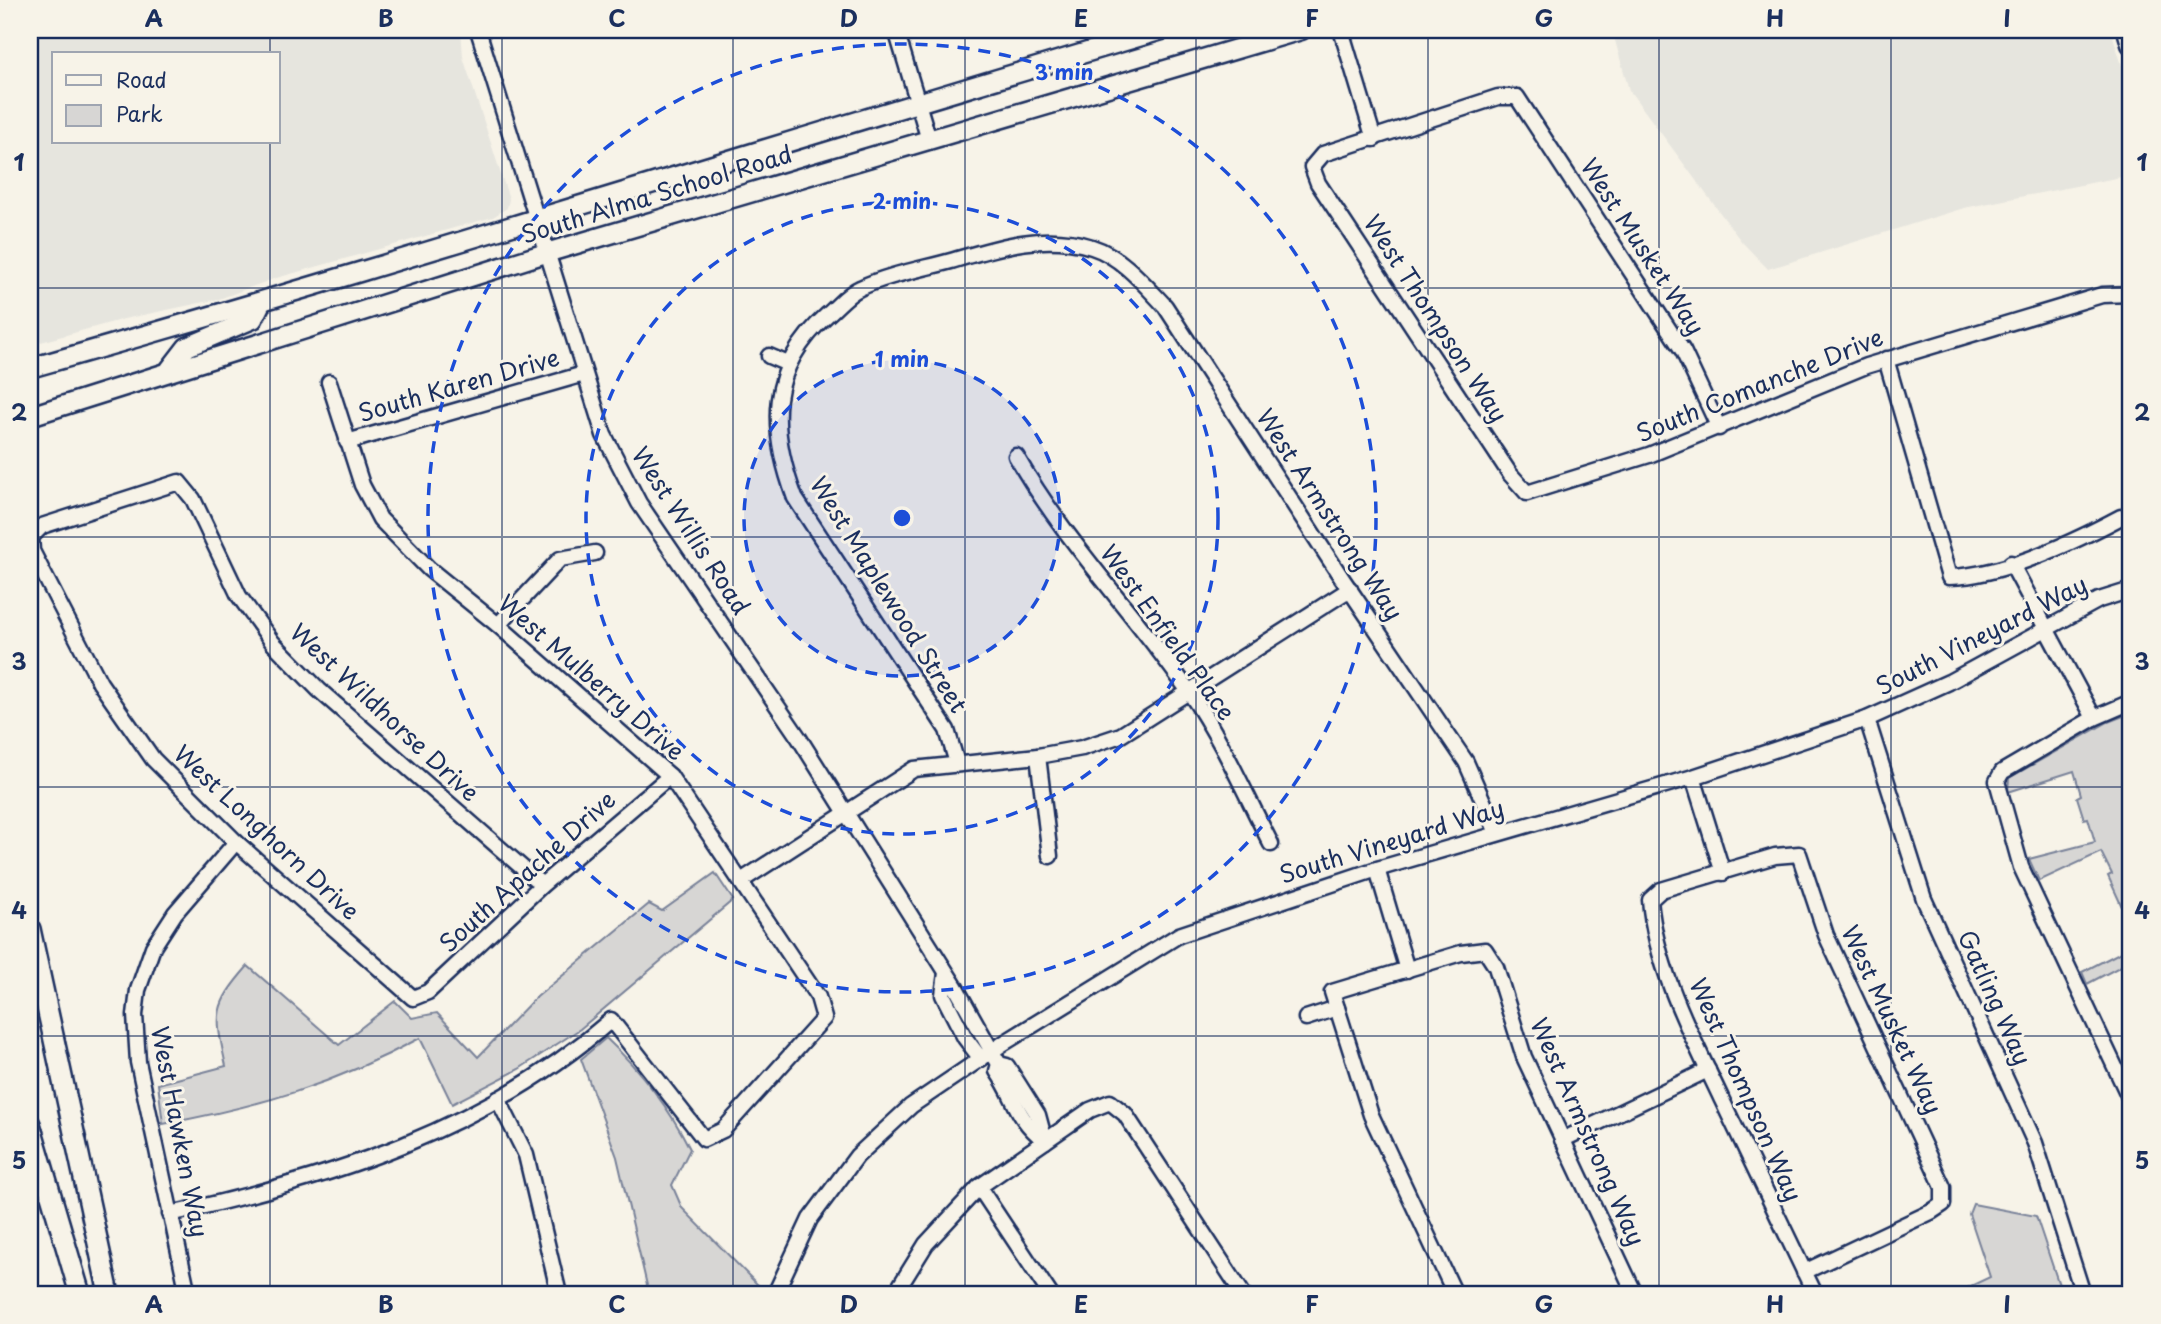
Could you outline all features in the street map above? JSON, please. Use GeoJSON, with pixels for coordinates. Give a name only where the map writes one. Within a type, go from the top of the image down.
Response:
{"type":"FeatureCollection","features":[{"type":"Feature","properties":{"kind":"highway"},"geometry":{"type":"LineString","coordinates":[[30,929],[109,1294]]}},
{"type":"Feature","properties":{"kind":"highway"},"geometry":{"type":"LineString","coordinates":[[30,1124],[80,1294]]}},
{"type":"Feature","properties":{"kind":"main road","name":"South Alma School Road"},"geometry":{"type":"LineString","coordinates":[[30,368],[536,221],[918,102],[1162,30]]}},
{"type":"Feature","properties":{"kind":"main road","name":"South Alma School Road"},"geometry":{"type":"LineString","coordinates":[[30,416],[170,369],[546,253],[1301,30]]}},
{"type":"Feature","properties":{"kind":"main road"},"geometry":{"type":"LineString","coordinates":[[2127,30],[2131,44]]}},
{"type":"Feature","properties":{"kind":"main road"},"geometry":{"type":"LineString","coordinates":[[170,369],[187,347],[253,319],[261,303]]}},
{"type":"Feature","properties":{"kind":"street","name":"West Willis Road"},"geometry":{"type":"LineString","coordinates":[[478,30],[604,435],[639,503],[749,662],[946,973],[943,995],[965,1038],[990,1058],[1007,1066],[1038,1115],[1045,1141]]}},
{"type":"Feature","properties":{"kind":"street"},"geometry":{"type":"LineString","coordinates":[[896,30],[929,140]]}},
{"type":"Feature","properties":{"kind":"street"},"geometry":{"type":"LineString","coordinates":[[1341,30],[1374,138]]}},
{"type":"Feature","properties":{"kind":"street","name":"West Musket Way"},"geometry":{"type":"LineString","coordinates":[[1374,138],[1498,97],[1517,97],[1683,351],[1719,428]]}},
{"type":"Feature","properties":{"kind":"street","name":"West Thompson Way"},"geometry":{"type":"LineString","coordinates":[[1374,138],[1323,154],[1312,167],[1326,195],[1510,474],[1527,494]]}},
{"type":"Feature","properties":{"kind":"street","name":"West Armstrong Way"},"geometry":{"type":"LineString","coordinates":[[788,364],[807,333],[858,288],[1016,242],[1056,241],[1093,247],[1129,269],[1165,306],[1466,762],[1496,833]]}},
{"type":"Feature","properties":{"kind":"street","name":"South Comanche Drive"},"geometry":{"type":"LineString","coordinates":[[1527,494],[1648,455],[1719,428],[1816,384],[1886,359],[2102,295],[2131,294]]}},
{"type":"Feature","properties":{"kind":"street"},"geometry":{"type":"LineString","coordinates":[[769,356],[788,364]]}},
{"type":"Feature","properties":{"kind":"street"},"geometry":{"type":"LineString","coordinates":[[1886,359],[1949,577],[1966,577],[2054,550],[2121,517]]}},
{"type":"Feature","properties":{"kind":"street","name":"West Maplewood Street"},"geometry":{"type":"LineString","coordinates":[[788,364],[777,410],[780,456],[795,498],[947,730],[957,763]]}},
{"type":"Feature","properties":{"kind":"street","name":"South Karen Drive"},"geometry":{"type":"LineString","coordinates":[[347,442],[584,374]]}},
{"type":"Feature","properties":{"kind":"street","name":"West Mulberry Drive"},"geometry":{"type":"LineString","coordinates":[[328,382],[362,485],[380,519],[429,569],[498,625],[670,776],[818,997],[824,1018],[723,1130],[704,1139],[611,1020],[566,1056],[498,1099]]}},
{"type":"Feature","properties":{"kind":"street","name":"West Enfield Place"},"geometry":{"type":"LineString","coordinates":[[1016,456],[1067,537],[1190,694],[1225,752],[1271,844]]}},
{"type":"Feature","properties":{"kind":"street","name":"West Wildhorse Drive"},"geometry":{"type":"LineString","coordinates":[[31,537],[42,526],[179,482],[193,499],[239,596],[273,643],[319,690],[542,885]]}},
{"type":"Feature","properties":{"kind":"street","name":"West Longhorn Drive"},"geometry":{"type":"LineString","coordinates":[[31,537],[32,551],[100,683],[153,758],[236,842],[413,998]]}},
{"type":"Feature","properties":{"kind":"street"},"geometry":{"type":"LineString","coordinates":[[498,625],[560,559],[595,553]]}},
{"type":"Feature","properties":{"kind":"street"},"geometry":{"type":"LineString","coordinates":[[2011,563],[2094,718]]}},
{"type":"Feature","properties":{"kind":"street"},"geometry":{"type":"LineString","coordinates":[[741,881],[914,769],[1082,748],[1121,735],[1190,694],[1350,589]]}},
{"type":"Feature","properties":{"kind":"street","name":"South Vineyard Way"},"geometry":{"type":"LineString","coordinates":[[775,1294],[810,1219],[857,1156],[911,1106],[990,1058],[1179,934],[1377,869],[1693,777],[1867,719],[1950,682],[2046,626],[2099,600],[2131,590]]}},
{"type":"Feature","properties":{"kind":"street"},"geometry":{"type":"LineString","coordinates":[[2131,702],[2094,718],[2002,772],[1997,781],[2021,866],[2131,1101]]}},
{"type":"Feature","properties":{"kind":"street","name":"Gatling Way"},"geometry":{"type":"LineString","coordinates":[[1867,719],[1924,899],[2035,1143],[2083,1294]]}},
{"type":"Feature","properties":{"kind":"street"},"geometry":{"type":"LineString","coordinates":[[1038,755],[1050,856]]}},
{"type":"Feature","properties":{"kind":"street","name":"South Apache Drive"},"geometry":{"type":"LineString","coordinates":[[413,998],[428,992],[542,885],[670,776]]}},
{"type":"Feature","properties":{"kind":"street"},"geometry":{"type":"LineString","coordinates":[[1693,777],[1724,873]]}},
{"type":"Feature","properties":{"kind":"street","name":"West Hawken Way"},"geometry":{"type":"LineString","coordinates":[[188,1294],[134,1038],[138,990],[153,947],[160,936],[236,842]]}},
{"type":"Feature","properties":{"kind":"street","name":"West Musket Way"},"geometry":{"type":"LineString","coordinates":[[1724,873],[1775,856],[1798,854],[1826,935],[1943,1187],[1943,1204],[1804,1272]]}},
{"type":"Feature","properties":{"kind":"street"},"geometry":{"type":"LineString","coordinates":[[1377,869],[1407,970],[1332,992],[1371,1115],[1455,1294]]}},
{"type":"Feature","properties":{"kind":"street","name":"West Thompson Way"},"geometry":{"type":"LineString","coordinates":[[1724,873],[1661,890],[1650,900],[1651,918],[1676,999],[1815,1294]]}},
{"type":"Feature","properties":{"kind":"street","name":"West Armstrong Way"},"geometry":{"type":"LineString","coordinates":[[1407,970],[1461,953],[1485,950],[1496,967],[1524,1057],[1635,1294]]}},
{"type":"Feature","properties":{"kind":"street"},"geometry":{"type":"LineString","coordinates":[[1306,1017],[1337,1008]]}},
{"type":"Feature","properties":{"kind":"street"},"geometry":{"type":"LineString","coordinates":[[1562,1140],[1708,1070]]}},
{"type":"Feature","properties":{"kind":"street"},"geometry":{"type":"LineString","coordinates":[[170,1214],[246,1197],[359,1164],[400,1149],[498,1099],[526,1155],[559,1294]]}},
{"type":"Feature","properties":{"kind":"street"},"geometry":{"type":"LineString","coordinates":[[895,1294],[926,1244],[979,1187],[1090,1110],[1110,1102],[1125,1114],[1243,1294]]}},
{"type":"Feature","properties":{"kind":"street"},"geometry":{"type":"LineString","coordinates":[[979,1187],[1050,1294]]}},
{"type":"Feature","properties":{"kind":"shaded area"},"geometry":{"type":"Polygon","coordinates":[[[30,30],[461,30],[463,57],[509,199],[507,208],[493,217],[273,279],[219,299],[124,319],[30,345],[30,30]]]}},
{"type":"Feature","properties":{"kind":"shaded area"},"geometry":{"type":"Polygon","coordinates":[[[1612,30],[2111,30],[2131,95],[2131,175],[1964,208],[1768,269],[1741,241],[1629,90],[1612,30]]]}},
{"type":"Feature","properties":{"kind":"green space"},"geometry":{"type":"Polygon","coordinates":[[[2131,713],[2131,919],[2128,920],[2108,876],[2112,874],[2101,852],[2039,881],[2029,859],[2095,842],[2088,818],[2084,819],[2077,797],[2081,795],[2074,771],[2008,792],[2009,778],[2108,722],[2131,713]]]}},
{"type":"Feature","properties":{"kind":"green space"},"geometry":{"type":"Polygon","coordinates":[[[715,873],[733,900],[580,1029],[519,1069],[452,1104],[420,1038],[357,1068],[295,1092],[231,1110],[163,1124],[158,1084],[226,1066],[219,1012],[228,992],[248,966],[339,1045],[395,1001],[412,1018],[437,1013],[478,1057],[532,1001],[649,904],[662,911],[715,873]]]}},
{"type":"Feature","properties":{"kind":"green space"},"geometry":{"type":"Polygon","coordinates":[[[2131,947],[2131,961],[2087,984],[2082,972],[2131,947]]]}},
{"type":"Feature","properties":{"kind":"green space"},"geometry":{"type":"Polygon","coordinates":[[[606,1038],[653,1090],[690,1149],[672,1185],[682,1208],[758,1285],[756,1294],[649,1294],[617,1157],[581,1059],[606,1038]]]}},
{"type":"Feature","properties":{"kind":"green space"},"geometry":{"type":"Polygon","coordinates":[[[1973,1204],[2036,1216],[2062,1294],[1954,1294],[1990,1277],[1969,1214],[1973,1204]]]}}]}
